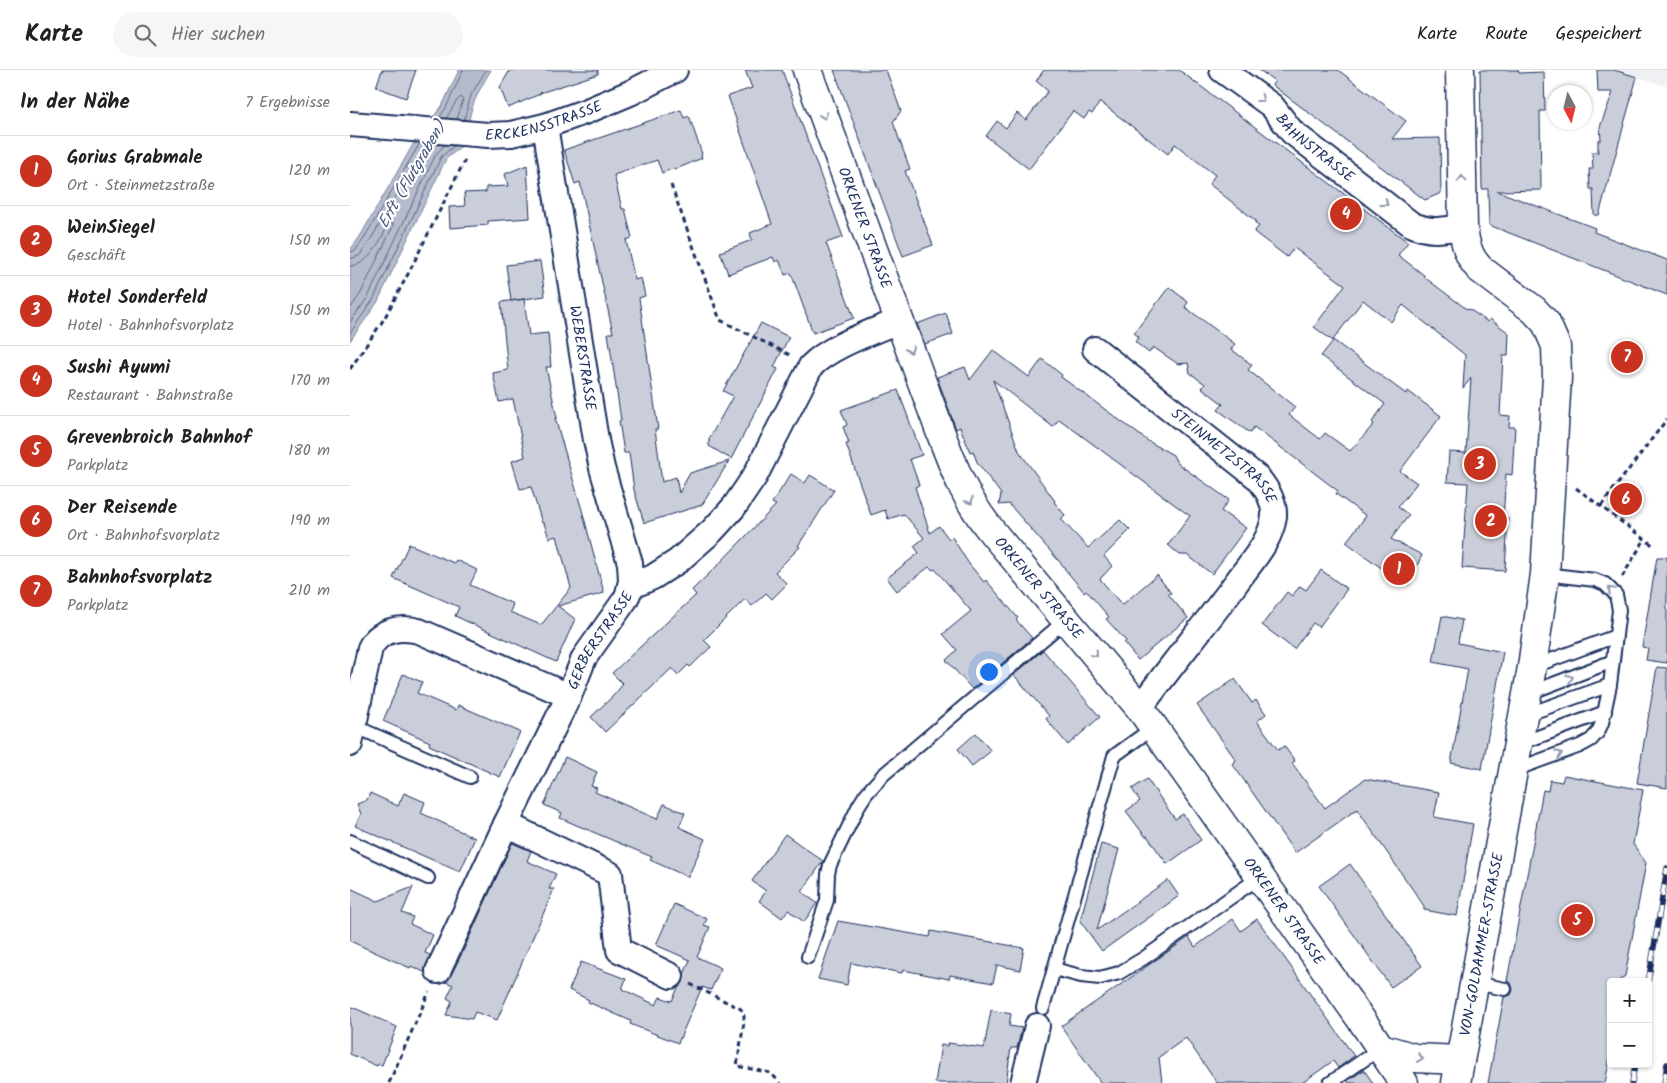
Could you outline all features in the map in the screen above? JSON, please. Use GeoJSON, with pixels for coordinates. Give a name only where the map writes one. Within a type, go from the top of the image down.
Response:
{"type":"FeatureCollection","features":[{"type":"Feature","properties":{"kind":"street","name":"ERCKENSSTRASSE"},"geometry":{"type":"LineString","coordinates":[[350,124],[488,135],[511,134],[545,126],[609,102],[674,70]]}},
{"type":"Feature","properties":{"kind":"street","name":"ORKENER STRASSE"},"geometry":{"type":"LineString","coordinates":[[807,70],[943,438],[966,495],[976,512],[1147,718],[1404,1083]]}},
{"type":"Feature","properties":{"kind":"street","name":"BAHNSTRASSE"},"geometry":{"type":"LineString","coordinates":[[1222,70],[1272,106],[1292,132],[1411,224],[1422,229],[1435,231],[1463,227]]}},
{"type":"Feature","properties":{"kind":"street"},"geometry":{"type":"LineString","coordinates":[[1460,70],[1463,227]]}},
{"type":"Feature","properties":{"kind":"street","name":"WEBERSTRASSE"},"geometry":{"type":"LineString","coordinates":[[545,126],[596,440],[602,468],[630,563],[630,587]]}},
{"type":"Feature","properties":{"kind":"street","name":"VON-GOLDAMMER-STRASSE"},"geometry":{"type":"LineString","coordinates":[[1458,1072],[1532,667],[1545,574],[1557,378],[1557,351],[1553,336],[1543,319],[1477,266],[1466,246],[1463,227]]}},
{"type":"Feature","properties":{"kind":"street","name":"GERBERSTRASSE"},"geometry":{"type":"LineString","coordinates":[[352,735],[370,648],[373,642],[384,633],[404,628],[419,631],[569,696],[584,658],[625,600],[630,587],[653,577],[678,561],[712,531],[734,507],[755,476],[811,366],[837,348],[900,320]]}},
{"type":"Feature","properties":{"kind":"street","name":"STEINMETZSTRASSE"},"geometry":{"type":"LineString","coordinates":[[1095,349],[1254,474],[1267,490],[1274,506],[1272,524],[1264,544],[1218,608],[1147,718]]}},
{"type":"Feature","properties":{"kind":"street"},"geometry":{"type":"LineString","coordinates":[[438,971],[506,824],[569,696]]}},
{"type":"Feature","properties":{"kind":"street"},"geometry":{"type":"LineString","coordinates":[[506,824],[610,874],[619,950],[672,976]]}},
{"type":"Feature","properties":{"kind":"street"},"geometry":{"type":"LineString","coordinates":[[1023,1083],[1040,1017]]}},
{"type":"Feature","properties":{"kind":"street"},"geometry":{"type":"LineString","coordinates":[[1381,1048],[1458,1072]]}},
{"type":"Feature","properties":{"kind":"lane"},"geometry":{"type":"LineString","coordinates":[[1514,770],[1586,744],[1598,732],[1605,712],[1610,685],[1619,601],[1613,591],[1605,584],[1594,580],[1545,574]]}},
{"type":"Feature","properties":{"kind":"lane"},"geometry":{"type":"LineString","coordinates":[[808,958],[828,900],[828,869],[852,818],[866,794],[883,775],[1066,620]]}},
{"type":"Feature","properties":{"kind":"lane"},"geometry":{"type":"LineString","coordinates":[[1532,667],[1616,636]]}},
{"type":"Feature","properties":{"kind":"lane"},"geometry":{"type":"LineString","coordinates":[[1525,705],[1613,661]]}},
{"type":"Feature","properties":{"kind":"lane"},"geometry":{"type":"LineString","coordinates":[[1525,705],[1610,685]]}},
{"type":"Feature","properties":{"kind":"lane"},"geometry":{"type":"LineString","coordinates":[[1519,744],[1605,712]]}},
{"type":"Feature","properties":{"kind":"lane"},"geometry":{"type":"LineString","coordinates":[[1040,1017],[1114,756],[1147,718]]}},
{"type":"Feature","properties":{"kind":"lane","name":"GERBERSTRASSE"},"geometry":{"type":"LineString","coordinates":[[352,735],[470,777]]}},
{"type":"Feature","properties":{"kind":"lane"},"geometry":{"type":"LineString","coordinates":[[350,841],[428,878]]}},
{"type":"Feature","properties":{"kind":"lane"},"geometry":{"type":"LineString","coordinates":[[1054,969],[1081,976],[1100,978],[1119,973],[1144,958],[1260,877]]}},
{"type":"Feature","properties":{"kind":"lane"},"geometry":{"type":"LineString","coordinates":[[1475,983],[1505,989]]}},
{"type":"Feature","properties":{"kind":"lane"},"geometry":{"type":"LineString","coordinates":[[1330,1083],[1381,1048]]}},
{"type":"Feature","properties":{"kind":"path"},"geometry":{"type":"LineString","coordinates":[[350,369],[384,318],[408,274],[464,160],[470,155]]}},
{"type":"Feature","properties":{"kind":"path"},"geometry":{"type":"LineString","coordinates":[[671,185],[720,320],[811,366]]}},
{"type":"Feature","properties":{"kind":"path"},"geometry":{"type":"LineString","coordinates":[[1601,506],[1667,418]]}},
{"type":"Feature","properties":{"kind":"path"},"geometry":{"type":"LineString","coordinates":[[1551,475],[1572,476],[1575,488],[1654,546]]}},
{"type":"Feature","properties":{"kind":"path"},"geometry":{"type":"LineString","coordinates":[[1613,591],[1645,539]]}},
{"type":"Feature","properties":{"kind":"path"},"geometry":{"type":"LineString","coordinates":[[389,1083],[438,971]]}},
{"type":"Feature","properties":{"kind":"path"},"geometry":{"type":"LineString","coordinates":[[672,976],[740,1008],[744,1016],[744,1022],[737,1066],[771,1073],[780,1083]]}},
{"type":"Feature","properties":{"kind":"shaded area"},"geometry":{"type":"Polygon","coordinates":[[[1620,70],[1667,70],[1667,86],[1620,72],[1620,70]]]}},
{"type":"Feature","properties":{"kind":"water","name":"Erft (Flutgraben)"},"geometry":{"type":"Polygon","coordinates":[[[459,70],[491,70],[477,95],[471,112],[468,130],[469,140],[446,159],[377,303],[350,341],[350,250],[359,238],[418,136],[442,106],[459,70]]]}},
{"type":"Feature","properties":{"kind":"building"},"geometry":{"type":"Polygon","coordinates":[[[382,70],[416,70],[406,98],[376,87],[382,70]]]}},
{"type":"Feature","properties":{"kind":"building"},"geometry":{"type":"Polygon","coordinates":[[[510,70],[598,70],[598,74],[540,93],[508,108],[500,87],[510,70]]]}},
{"type":"Feature","properties":{"kind":"building"},"geometry":{"type":"Polygon","coordinates":[[[745,70],[782,70],[843,237],[826,243],[854,318],[813,333],[791,273],[785,275],[779,260],[775,262],[773,257],[728,274],[720,252],[752,240],[750,233],[772,224],[728,96],[752,88],[745,70]]]}},
{"type":"Feature","properties":{"kind":"building"},"geometry":{"type":"Polygon","coordinates":[[[834,70],[886,70],[901,111],[893,122],[910,169],[905,171],[933,245],[903,256],[834,70]]]}},
{"type":"Feature","properties":{"kind":"building"},"geometry":{"type":"Polygon","coordinates":[[[1044,70],[1179,70],[1408,242],[1398,255],[1424,277],[1468,310],[1488,322],[1490,319],[1509,333],[1508,356],[1503,356],[1500,415],[1510,416],[1509,427],[1515,427],[1512,475],[1506,474],[1503,518],[1508,518],[1505,571],[1462,568],[1468,483],[1447,482],[1449,452],[1466,453],[1471,378],[1463,388],[1465,355],[1403,305],[1391,322],[1363,300],[1333,340],[1406,394],[1408,391],[1441,416],[1400,471],[1417,483],[1398,507],[1409,515],[1391,539],[1422,555],[1408,585],[1346,542],[1366,516],[1336,494],[1338,491],[1254,427],[1250,433],[1218,410],[1223,404],[1202,388],[1205,384],[1190,373],[1188,363],[1178,364],[1153,347],[1149,353],[1135,342],[1139,337],[1134,333],[1169,287],[1188,302],[1185,307],[1235,344],[1231,349],[1252,365],[1248,370],[1295,407],[1289,415],[1320,439],[1325,433],[1350,451],[1374,424],[1372,422],[1385,404],[1321,356],[1333,341],[1314,327],[1345,285],[1294,248],[1287,257],[1254,232],[1259,226],[1255,223],[1256,221],[1209,184],[1215,175],[1175,144],[1168,154],[1100,102],[1092,114],[1089,112],[1084,119],[1073,111],[1029,169],[986,136],[997,121],[1006,128],[1017,113],[1026,120],[1048,91],[1036,81],[1044,70]]]}},
{"type":"Feature","properties":{"kind":"building"},"geometry":{"type":"Polygon","coordinates":[[[1259,70],[1338,70],[1406,121],[1392,139],[1440,138],[1441,193],[1425,200],[1272,85],[1275,81],[1259,70]]]}},
{"type":"Feature","properties":{"kind":"building"},"geometry":{"type":"Polygon","coordinates":[[[1480,70],[1518,70],[1519,73],[1544,72],[1545,111],[1540,111],[1541,190],[1497,191],[1595,228],[1594,232],[1667,260],[1667,295],[1489,225],[1488,189],[1482,189],[1480,70]]]}},
{"type":"Feature","properties":{"kind":"building"},"geometry":{"type":"Polygon","coordinates":[[[1597,70],[1614,70],[1637,77],[1599,215],[1594,215],[1593,189],[1590,189],[1589,169],[1593,169],[1592,152],[1598,152],[1598,140],[1601,140],[1600,127],[1613,92],[1598,92],[1597,70]]]}},
{"type":"Feature","properties":{"kind":"building"},"geometry":{"type":"Polygon","coordinates":[[[681,110],[684,118],[689,116],[702,158],[662,173],[657,160],[614,175],[622,209],[625,209],[632,238],[626,240],[635,280],[641,278],[645,296],[639,298],[658,429],[655,429],[662,482],[676,477],[679,493],[690,473],[729,461],[702,505],[644,523],[634,490],[629,453],[624,453],[608,333],[613,333],[580,182],[575,184],[564,150],[681,110]]]}},
{"type":"Feature","properties":{"kind":"building"},"geometry":{"type":"Polygon","coordinates":[[[527,165],[530,218],[488,221],[488,225],[450,228],[449,207],[465,206],[464,193],[486,192],[486,187],[508,186],[505,174],[527,165]]]}},
{"type":"Feature","properties":{"kind":"building"},"geometry":{"type":"Polygon","coordinates":[[[540,261],[545,296],[511,301],[506,265],[540,261]]]}},
{"type":"Feature","properties":{"kind":"building"},"geometry":{"type":"Polygon","coordinates":[[[524,299],[529,335],[548,333],[551,367],[546,367],[557,418],[555,418],[604,593],[558,606],[575,619],[556,662],[455,616],[459,607],[393,578],[409,544],[454,563],[456,560],[477,570],[470,585],[513,604],[510,612],[541,625],[571,588],[557,536],[549,538],[544,523],[542,523],[531,487],[520,489],[512,461],[525,457],[513,399],[499,402],[493,373],[508,370],[501,302],[524,299]]]}},
{"type":"Feature","properties":{"kind":"building"},"geometry":{"type":"Polygon","coordinates":[[[946,313],[953,334],[925,344],[917,324],[946,313]]]}},
{"type":"Feature","properties":{"kind":"building"},"geometry":{"type":"Polygon","coordinates":[[[761,323],[789,337],[774,367],[778,369],[731,459],[709,446],[709,439],[733,396],[723,391],[761,323]]]}},
{"type":"Feature","properties":{"kind":"building"},"geometry":{"type":"Polygon","coordinates":[[[993,350],[1029,377],[1042,359],[1062,375],[1061,377],[1148,441],[1173,455],[1177,463],[1229,500],[1221,511],[1246,528],[1212,574],[1187,555],[1180,555],[1168,545],[1190,516],[1059,419],[1053,427],[993,380],[1019,451],[1065,515],[1061,519],[1088,548],[1120,520],[1130,530],[1104,556],[1112,566],[1100,579],[1122,605],[1157,575],[1171,593],[1168,594],[1188,618],[1138,660],[1124,643],[1126,641],[1106,619],[1109,617],[1086,590],[1084,592],[1009,504],[999,505],[1001,494],[977,462],[973,451],[970,452],[960,427],[956,429],[937,377],[965,367],[970,380],[993,350]]]}},
{"type":"Feature","properties":{"kind":"building"},"geometry":{"type":"Polygon","coordinates":[[[898,390],[922,455],[910,459],[919,485],[915,487],[930,533],[939,526],[949,539],[952,537],[969,564],[984,582],[986,580],[1032,638],[972,689],[946,660],[957,650],[943,634],[971,611],[935,569],[933,570],[929,567],[897,591],[887,578],[919,553],[914,546],[924,538],[904,514],[888,519],[885,510],[871,515],[846,444],[849,443],[843,427],[847,425],[841,410],[898,390]]]}},
{"type":"Feature","properties":{"kind":"building"},"geometry":{"type":"Polygon","coordinates":[[[791,474],[805,483],[810,475],[834,490],[798,546],[800,547],[775,572],[787,584],[772,599],[766,593],[752,606],[745,599],[704,640],[711,647],[690,667],[688,665],[678,675],[672,668],[605,732],[591,717],[623,684],[612,673],[696,595],[692,590],[776,505],[772,503],[791,474]]]}},
{"type":"Feature","properties":{"kind":"building"},"geometry":{"type":"Polygon","coordinates":[[[1657,557],[1667,557],[1667,663],[1646,660],[1648,648],[1642,647],[1657,557]]]}},
{"type":"Feature","properties":{"kind":"building"},"geometry":{"type":"Polygon","coordinates":[[[1321,570],[1347,589],[1319,627],[1313,623],[1294,649],[1262,625],[1287,592],[1292,596],[1300,586],[1306,590],[1321,570]]]}},
{"type":"Feature","properties":{"kind":"building"},"geometry":{"type":"Polygon","coordinates":[[[1442,616],[1462,620],[1458,643],[1503,652],[1482,769],[1451,763],[1468,669],[1433,662],[1442,616]]]}},
{"type":"Feature","properties":{"kind":"building"},"geometry":{"type":"Polygon","coordinates":[[[1043,650],[1100,717],[1068,745],[1046,719],[1049,716],[1014,675],[1043,650]]]}},
{"type":"Feature","properties":{"kind":"building"},"geometry":{"type":"Polygon","coordinates":[[[1657,667],[1667,668],[1667,788],[1637,783],[1657,667]]]}},
{"type":"Feature","properties":{"kind":"building"},"geometry":{"type":"Polygon","coordinates":[[[403,674],[422,682],[417,693],[456,710],[458,705],[520,732],[500,777],[429,745],[430,742],[383,721],[403,674]]]}},
{"type":"Feature","properties":{"kind":"building"},"geometry":{"type":"Polygon","coordinates":[[[1235,679],[1252,703],[1256,700],[1266,714],[1257,721],[1278,750],[1284,746],[1295,761],[1292,763],[1325,808],[1365,779],[1439,792],[1434,817],[1473,824],[1457,916],[1424,910],[1424,906],[1357,809],[1295,853],[1232,764],[1236,760],[1197,705],[1235,679]]]}},
{"type":"Feature","properties":{"kind":"building"},"geometry":{"type":"Polygon","coordinates":[[[976,733],[991,751],[972,766],[958,749],[976,733]]]}},
{"type":"Feature","properties":{"kind":"building"},"geometry":{"type":"Polygon","coordinates":[[[565,757],[597,772],[591,786],[597,788],[595,792],[657,819],[664,804],[685,813],[679,827],[705,839],[688,877],[650,860],[652,857],[560,818],[562,813],[544,805],[565,757]]]}},
{"type":"Feature","properties":{"kind":"building"},"geometry":{"type":"Polygon","coordinates":[[[1564,775],[1643,790],[1633,844],[1646,863],[1625,976],[1622,978],[1607,978],[1608,1068],[1605,1083],[1488,1083],[1504,997],[1511,995],[1513,990],[1511,983],[1507,981],[1543,790],[1548,791],[1550,780],[1562,782],[1564,775]]]}},
{"type":"Feature","properties":{"kind":"building"},"geometry":{"type":"Polygon","coordinates":[[[1147,779],[1175,819],[1183,814],[1201,840],[1167,864],[1126,811],[1140,801],[1132,789],[1147,779]]]}},
{"type":"Feature","properties":{"kind":"building"},"geometry":{"type":"Polygon","coordinates":[[[370,793],[398,806],[404,793],[425,802],[421,813],[475,838],[460,872],[355,826],[361,814],[357,804],[367,800],[370,793]]]}},
{"type":"Feature","properties":{"kind":"building"},"geometry":{"type":"Polygon","coordinates":[[[785,834],[823,861],[802,892],[817,903],[804,922],[788,910],[782,918],[759,901],[766,891],[752,881],[785,834]]]}},
{"type":"Feature","properties":{"kind":"building"},"geometry":{"type":"Polygon","coordinates":[[[512,843],[531,851],[527,861],[556,874],[549,889],[554,889],[497,1020],[475,1012],[472,1019],[446,1015],[452,1001],[447,998],[453,985],[446,982],[464,949],[512,843]]]}},
{"type":"Feature","properties":{"kind":"building"},"geometry":{"type":"Polygon","coordinates":[[[1101,844],[1119,849],[1097,930],[1168,880],[1179,896],[1102,951],[1080,921],[1101,844]]]}},
{"type":"Feature","properties":{"kind":"building"},"geometry":{"type":"Polygon","coordinates":[[[1350,864],[1422,966],[1391,987],[1319,886],[1350,864]]]}},
{"type":"Feature","properties":{"kind":"building"},"geometry":{"type":"Polygon","coordinates":[[[413,887],[402,913],[413,917],[410,924],[433,935],[425,953],[430,955],[424,972],[411,966],[410,968],[350,941],[350,888],[378,901],[413,887]]]}},
{"type":"Feature","properties":{"kind":"building"},"geometry":{"type":"Polygon","coordinates":[[[674,904],[707,919],[704,925],[710,927],[697,957],[721,968],[711,990],[702,987],[678,1043],[630,1024],[631,1021],[588,1002],[589,1000],[569,990],[581,962],[626,979],[622,989],[656,1005],[660,997],[672,1001],[683,982],[690,960],[656,945],[674,904]]]}},
{"type":"Feature","properties":{"kind":"building"},"geometry":{"type":"Polygon","coordinates":[[[1233,919],[1241,931],[1257,919],[1354,1056],[1338,1068],[1333,1061],[1302,1083],[1217,1083],[1186,1038],[1159,1057],[1162,1083],[1101,1083],[1061,1026],[1189,937],[1195,947],[1233,919]]]}},
{"type":"Feature","properties":{"kind":"building"},"geometry":{"type":"Polygon","coordinates":[[[838,921],[930,937],[931,931],[1024,948],[1020,970],[997,965],[993,983],[950,975],[949,979],[903,970],[902,973],[851,963],[847,985],[818,979],[838,921]]]}},
{"type":"Feature","properties":{"kind":"building"},"geometry":{"type":"Polygon","coordinates":[[[350,1006],[397,1027],[382,1065],[378,1064],[377,1066],[350,1054],[350,1006]]]}},
{"type":"Feature","properties":{"kind":"building"},"geometry":{"type":"Polygon","coordinates":[[[991,1010],[1011,1014],[1009,1026],[1022,1028],[1017,1048],[1011,1048],[1006,1083],[935,1083],[941,1045],[947,1046],[948,1043],[984,1048],[991,1010]]]}},
{"type":"Feature","properties":{"kind":"building"},"geometry":{"type":"Polygon","coordinates":[[[1364,1070],[1373,1083],[1349,1083],[1347,1081],[1364,1070]]]}},
{"type":"Feature","properties":{"kind":"railway"},"geometry":{"type":"LineString","coordinates":[[1649,978],[1667,868]]}},
{"type":"Feature","properties":{"kind":"railway"},"geometry":{"type":"LineString","coordinates":[[1664,1083],[1667,1064]]}},
{"type":"Feature","properties":{"kind":"railway"},"geometry":{"type":"LineString","coordinates":[[1632,1083],[1634,1068]]}},
{"type":"Feature","properties":{"kind":"place","name":"Sushi Ayumi"},"geometry":{"type":"Point","coordinates":[1346,214]}},
{"type":"Feature","properties":{"kind":"place","name":"Bahnhofsvorplatz"},"geometry":{"type":"Point","coordinates":[1627,357]}},
{"type":"Feature","properties":{"kind":"place","name":"Hotel Sonderfeld"},"geometry":{"type":"Point","coordinates":[1480,464]}},
{"type":"Feature","properties":{"kind":"place","name":"Der Reisende"},"geometry":{"type":"Point","coordinates":[1626,499]}},
{"type":"Feature","properties":{"kind":"place","name":"WeinSiegel"},"geometry":{"type":"Point","coordinates":[1491,521]}},
{"type":"Feature","properties":{"kind":"place","name":"Gorius Grabmale"},"geometry":{"type":"Point","coordinates":[1399,569]}},
{"type":"Feature","properties":{"kind":"place","name":"Grevenbroich Bahnhof"},"geometry":{"type":"Point","coordinates":[1577,920]}}]}
